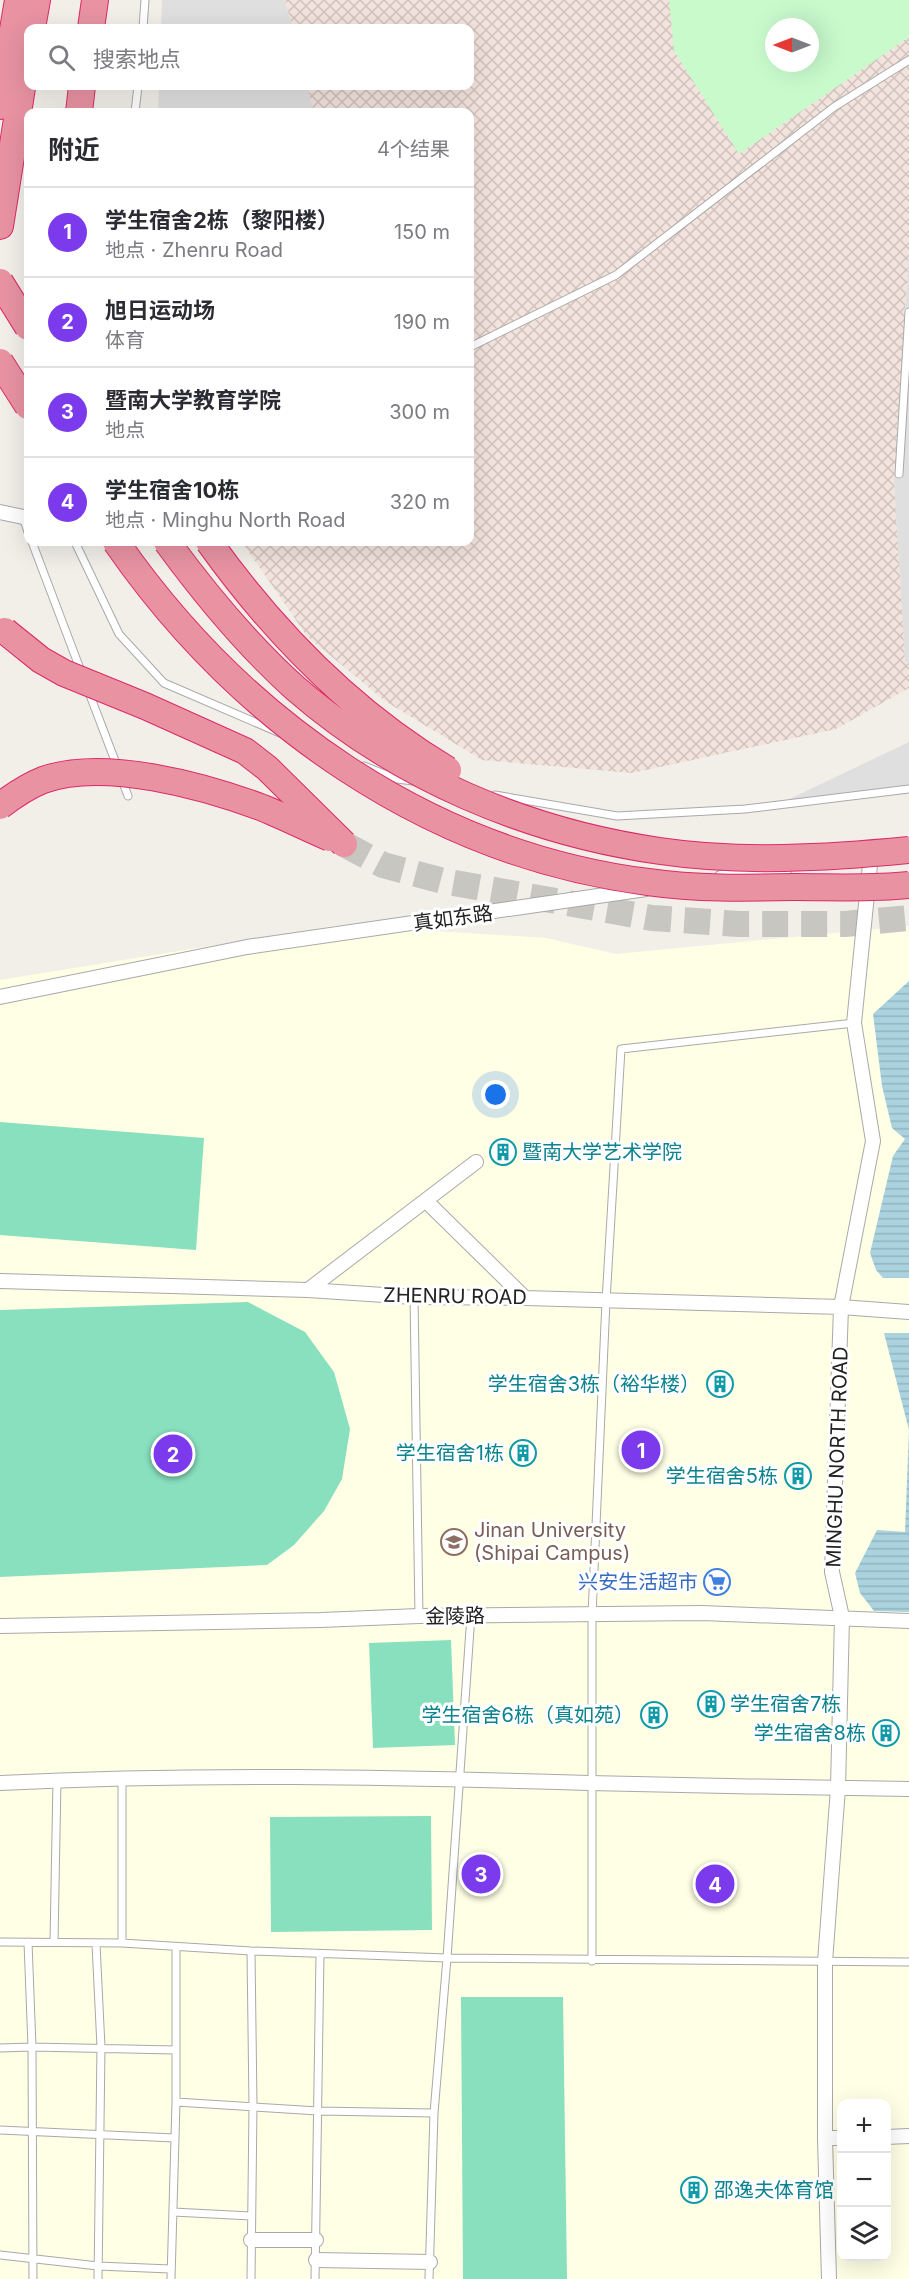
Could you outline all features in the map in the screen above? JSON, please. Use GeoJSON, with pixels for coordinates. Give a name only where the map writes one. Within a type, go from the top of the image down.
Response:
{"type":"FeatureCollection","features":[{"type":"Feature","properties":{"kind":"highway"},"geometry":{"type":"LineString","coordinates":[[0,106],[18,0]]}},
{"type":"Feature","properties":{"kind":"highway"},"geometry":{"type":"LineString","coordinates":[[33,24],[37,0]]}},
{"type":"Feature","properties":{"kind":"highway"},"geometry":{"type":"LineString","coordinates":[[92,24],[95,0]]}},
{"type":"Feature","properties":{"kind":"highway"},"geometry":{"type":"LineString","coordinates":[[0,226],[24,75]]}},
{"type":"Feature","properties":{"kind":"highway"},"geometry":{"type":"LineString","coordinates":[[79,108],[82,90]]}},
{"type":"Feature","properties":{"kind":"highway"},"geometry":{"type":"LineString","coordinates":[[0,282],[24,321]]}},
{"type":"Feature","properties":{"kind":"highway"},"geometry":{"type":"LineString","coordinates":[[0,362],[24,400]]}},
{"type":"Feature","properties":{"kind":"highway"},"geometry":{"type":"LineString","coordinates":[[119,546],[180,624],[233,680],[274,716],[368,781],[435,818],[482,840],[559,865],[648,882],[733,888],[909,885]]}},
{"type":"Feature","properties":{"kind":"highway"},"geometry":{"type":"LineString","coordinates":[[169,546],[244,637],[295,688],[333,718],[373,746],[428,778],[510,814],[614,843],[662,852],[767,857],[857,855],[909,851]]}},
{"type":"Feature","properties":{"kind":"highway"},"geometry":{"type":"LineString","coordinates":[[212,546],[289,642],[371,718],[431,760],[536,823]]}},
{"type":"Feature","properties":{"kind":"highway"},"geometry":{"type":"LineString","coordinates":[[0,626],[41,660],[64,673],[245,751],[267,768],[344,844],[265,809],[230,797],[173,782],[116,772],[78,772],[43,780],[0,806]]}},
{"type":"Feature","properties":{"kind":"street"},"geometry":{"type":"LineString","coordinates":[[0,512],[24,517]]}},
{"type":"Feature","properties":{"kind":"street","name":"真如东路"},"geometry":{"type":"LineString","coordinates":[[0,997],[246,946],[909,851]]}},
{"type":"Feature","properties":{"kind":"street","name":"MINGHU NORTH ROAD"},"geometry":{"type":"LineString","coordinates":[[829,2279],[825,2138],[825,1962],[838,1788],[842,1617],[832,1572],[841,1307],[873,1141],[854,1023],[871,855]]}},
{"type":"Feature","properties":{"kind":"street"},"geometry":{"type":"LineString","coordinates":[[308,1290],[476,1162]]}},
{"type":"Feature","properties":{"kind":"street"},"geometry":{"type":"LineString","coordinates":[[426,1201],[525,1298]]}},
{"type":"Feature","properties":{"kind":"street","name":"ZHENRU ROAD"},"geometry":{"type":"LineString","coordinates":[[0,1281],[308,1290],[414,1297],[841,1307],[909,1312]]}},
{"type":"Feature","properties":{"kind":"street","name":"金陵路"},"geometry":{"type":"LineString","coordinates":[[0,1626],[471,1615],[702,1613],[842,1617],[884,1622],[909,1621]]}},
{"type":"Feature","properties":{"kind":"street"},"geometry":{"type":"LineString","coordinates":[[0,1783],[122,1777],[459,1778],[909,1789]]}},
{"type":"Feature","properties":{"kind":"street"},"geometry":{"type":"LineString","coordinates":[[891,2137],[909,2136]]}},
{"type":"Feature","properties":{"kind":"street"},"geometry":{"type":"LineString","coordinates":[[825,2138],[837,2138]]}},
{"type":"Feature","properties":{"kind":"street"},"geometry":{"type":"LineString","coordinates":[[251,2240],[316,2240]]}},
{"type":"Feature","properties":{"kind":"street"},"geometry":{"type":"LineString","coordinates":[[316,2260],[430,2262]]}},
{"type":"Feature","properties":{"kind":"lane"},"geometry":{"type":"LineString","coordinates":[[143,24],[145,0]]}},
{"type":"Feature","properties":{"kind":"lane"},"geometry":{"type":"LineString","coordinates":[[474,345],[616,274],[834,107],[909,60]]}},
{"type":"Feature","properties":{"kind":"lane"},"geometry":{"type":"LineString","coordinates":[[135,108],[138,90]]}},
{"type":"Feature","properties":{"kind":"lane"},"geometry":{"type":"LineString","coordinates":[[899,474],[909,312]]}},
{"type":"Feature","properties":{"kind":"lane"},"geometry":{"type":"LineString","coordinates":[[34,546],[128,796]]}},
{"type":"Feature","properties":{"kind":"lane"},"geometry":{"type":"LineString","coordinates":[[77,546],[119,634],[164,683],[242,718],[398,779],[478,792]]}},
{"type":"Feature","properties":{"kind":"lane"},"geometry":{"type":"LineString","coordinates":[[490,794],[617,816],[745,809],[909,789]]}},
{"type":"Feature","properties":{"kind":"lane"},"geometry":{"type":"LineString","coordinates":[[592,1961],[592,1615],[606,1301],[621,1049],[854,1023]]}},
{"type":"Feature","properties":{"kind":"lane"},"geometry":{"type":"LineString","coordinates":[[414,1297],[419,1616]]}},
{"type":"Feature","properties":{"kind":"lane"},"geometry":{"type":"LineString","coordinates":[[429,2279],[434,2113],[471,1615]]}},
{"type":"Feature","properties":{"kind":"lane"},"geometry":{"type":"LineString","coordinates":[[122,1777],[122,1943]]}},
{"type":"Feature","properties":{"kind":"lane"},"geometry":{"type":"LineString","coordinates":[[54,1941],[57,1780]]}},
{"type":"Feature","properties":{"kind":"lane"},"geometry":{"type":"LineString","coordinates":[[0,1942],[122,1943],[251,1951],[447,1958],[909,1962]]}},
{"type":"Feature","properties":{"kind":"lane"},"geometry":{"type":"LineString","coordinates":[[28,1942],[32,2047],[33,2279]]}},
{"type":"Feature","properties":{"kind":"lane"},"geometry":{"type":"LineString","coordinates":[[96,1944],[101,2047],[98,2279]]}},
{"type":"Feature","properties":{"kind":"lane"},"geometry":{"type":"LineString","coordinates":[[171,2279],[176,2102],[176,1947]]}},
{"type":"Feature","properties":{"kind":"lane"},"geometry":{"type":"LineString","coordinates":[[251,1951],[253,2106],[251,2279]]}},
{"type":"Feature","properties":{"kind":"lane"},"geometry":{"type":"LineString","coordinates":[[315,2279],[320,1954]]}},
{"type":"Feature","properties":{"kind":"lane"},"geometry":{"type":"LineString","coordinates":[[0,2048],[101,2047],[175,2050]]}},
{"type":"Feature","properties":{"kind":"lane"},"geometry":{"type":"LineString","coordinates":[[176,2102],[318,2111],[434,2113]]}},
{"type":"Feature","properties":{"kind":"lane"},"geometry":{"type":"LineString","coordinates":[[0,2130],[174,2138]]}},
{"type":"Feature","properties":{"kind":"lane"},"geometry":{"type":"LineString","coordinates":[[173,2212],[251,2216]]}},
{"type":"Feature","properties":{"kind":"lane"},"geometry":{"type":"LineString","coordinates":[[0,2255],[98,2266],[170,2269]]}},
{"type":"Feature","properties":{"kind":"shaded area"},"geometry":{"type":"Polygon","coordinates":[[[162,0],[285,0],[292,24],[161,24],[162,0]]]}},
{"type":"Feature","properties":{"kind":"shaded area"},"geometry":{"type":"Polygon","coordinates":[[[285,0],[909,0],[909,249],[894,482],[905,661],[909,666],[909,688],[836,729],[632,773],[482,760],[385,701],[307,636],[245,546],[474,546],[474,108],[313,108],[308,90],[474,90],[474,24],[292,24],[285,0]]]}},
{"type":"Feature","properties":{"kind":"shaded area"},"geometry":{"type":"Polygon","coordinates":[[[159,90],[308,90],[313,108],[158,108],[159,90]]]}},
{"type":"Feature","properties":{"kind":"shaded area"},"geometry":{"type":"Polygon","coordinates":[[[909,249],[909,666],[905,661],[894,482],[909,249]]]}},
{"type":"Feature","properties":{"kind":"shaded area"},"geometry":{"type":"Polygon","coordinates":[[[909,742],[909,786],[777,805],[909,742]]]}},
{"type":"Feature","properties":{"kind":"shaded area","name":"Jinan University (Shipai Campus)"},"geometry":{"type":"Polygon","coordinates":[[[340,925],[546,938],[616,954],[909,926],[909,2279],[0,2279],[0,980],[340,925]]]}},
{"type":"Feature","properties":{"kind":"green space"},"geometry":{"type":"Polygon","coordinates":[[[669,0],[909,0],[909,37],[739,154],[674,51],[669,0]]]}},
{"type":"Feature","properties":{"kind":"green space"},"geometry":{"type":"Polygon","coordinates":[[[0,1122],[204,1138],[196,1250],[0,1235],[0,1122]]]}},
{"type":"Feature","properties":{"kind":"green space"},"geometry":{"type":"Polygon","coordinates":[[[248,1302],[305,1332],[334,1372],[350,1429],[342,1479],[324,1511],[294,1545],[267,1565],[0,1577],[0,1310],[248,1302]]]}},
{"type":"Feature","properties":{"kind":"green space"},"geometry":{"type":"Polygon","coordinates":[[[451,1640],[455,1745],[373,1748],[369,1643],[451,1640]]]}},
{"type":"Feature","properties":{"kind":"green space"},"geometry":{"type":"Polygon","coordinates":[[[431,1816],[432,1930],[271,1932],[270,1817],[431,1816]]]}},
{"type":"Feature","properties":{"kind":"green space"},"geometry":{"type":"Polygon","coordinates":[[[461,1997],[563,1997],[567,2279],[463,2279],[461,1997]]]}},
{"type":"Feature","properties":{"kind":"water"},"geometry":{"type":"Polygon","coordinates":[[[909,981],[909,1278],[883,1278],[876,1270],[870,1253],[893,1156],[905,1139],[892,1128],[882,1086],[873,1014],[909,981]]]}},
{"type":"Feature","properties":{"kind":"water"},"geometry":{"type":"Polygon","coordinates":[[[884,1333],[909,1333],[909,1430],[884,1333]]]}},
{"type":"Feature","properties":{"kind":"water"},"geometry":{"type":"Polygon","coordinates":[[[909,1430],[909,1612],[874,1611],[860,1593],[855,1573],[877,1530],[905,1532],[909,1430]]]}},
{"type":"Feature","properties":{"kind":"tunnel"},"geometry":{"type":"LineString","coordinates":[[344,844],[383,865],[443,881],[652,918],[739,924],[845,924],[909,918]]}},
{"type":"Feature","properties":{"kind":"place","name":"暨南大学艺术学院"},"geometry":{"type":"Point","coordinates":[503,1152]}},
{"type":"Feature","properties":{"kind":"place","name":"学生宿舍3栋（裕华楼）"},"geometry":{"type":"Point","coordinates":[720,1384]}},
{"type":"Feature","properties":{"kind":"place","name":"学生宿舍2栋（黎阳楼）"},"geometry":{"type":"Point","coordinates":[641,1450]}},
{"type":"Feature","properties":{"kind":"place","name":"学生宿舍1栋"},"geometry":{"type":"Point","coordinates":[523,1453]}},
{"type":"Feature","properties":{"kind":"place","name":"旭日运动场"},"geometry":{"type":"Point","coordinates":[173,1454]}},
{"type":"Feature","properties":{"kind":"place","name":"学生宿舍5栋"},"geometry":{"type":"Point","coordinates":[798,1476]}},
{"type":"Feature","properties":{"kind":"place","name":"Jinan University (Shipai Campus)"},"geometry":{"type":"Point","coordinates":[454,1542]}},
{"type":"Feature","properties":{"kind":"place","name":"兴安生活超市"},"geometry":{"type":"Point","coordinates":[717,1582]}},
{"type":"Feature","properties":{"kind":"place","name":"学生宿舍7栋"},"geometry":{"type":"Point","coordinates":[711,1704]}},
{"type":"Feature","properties":{"kind":"place","name":"学生宿舍6栋（真如苑）"},"geometry":{"type":"Point","coordinates":[654,1715]}},
{"type":"Feature","properties":{"kind":"place","name":"学生宿舍8栋"},"geometry":{"type":"Point","coordinates":[886,1733]}},
{"type":"Feature","properties":{"kind":"place","name":"暨南大学教育学院"},"geometry":{"type":"Point","coordinates":[481,1874]}},
{"type":"Feature","properties":{"kind":"place","name":"学生宿舍10栋"},"geometry":{"type":"Point","coordinates":[715,1884]}},
{"type":"Feature","properties":{"kind":"place","name":"邵逸夫体育馆"},"geometry":{"type":"Point","coordinates":[694,2190]}}]}
